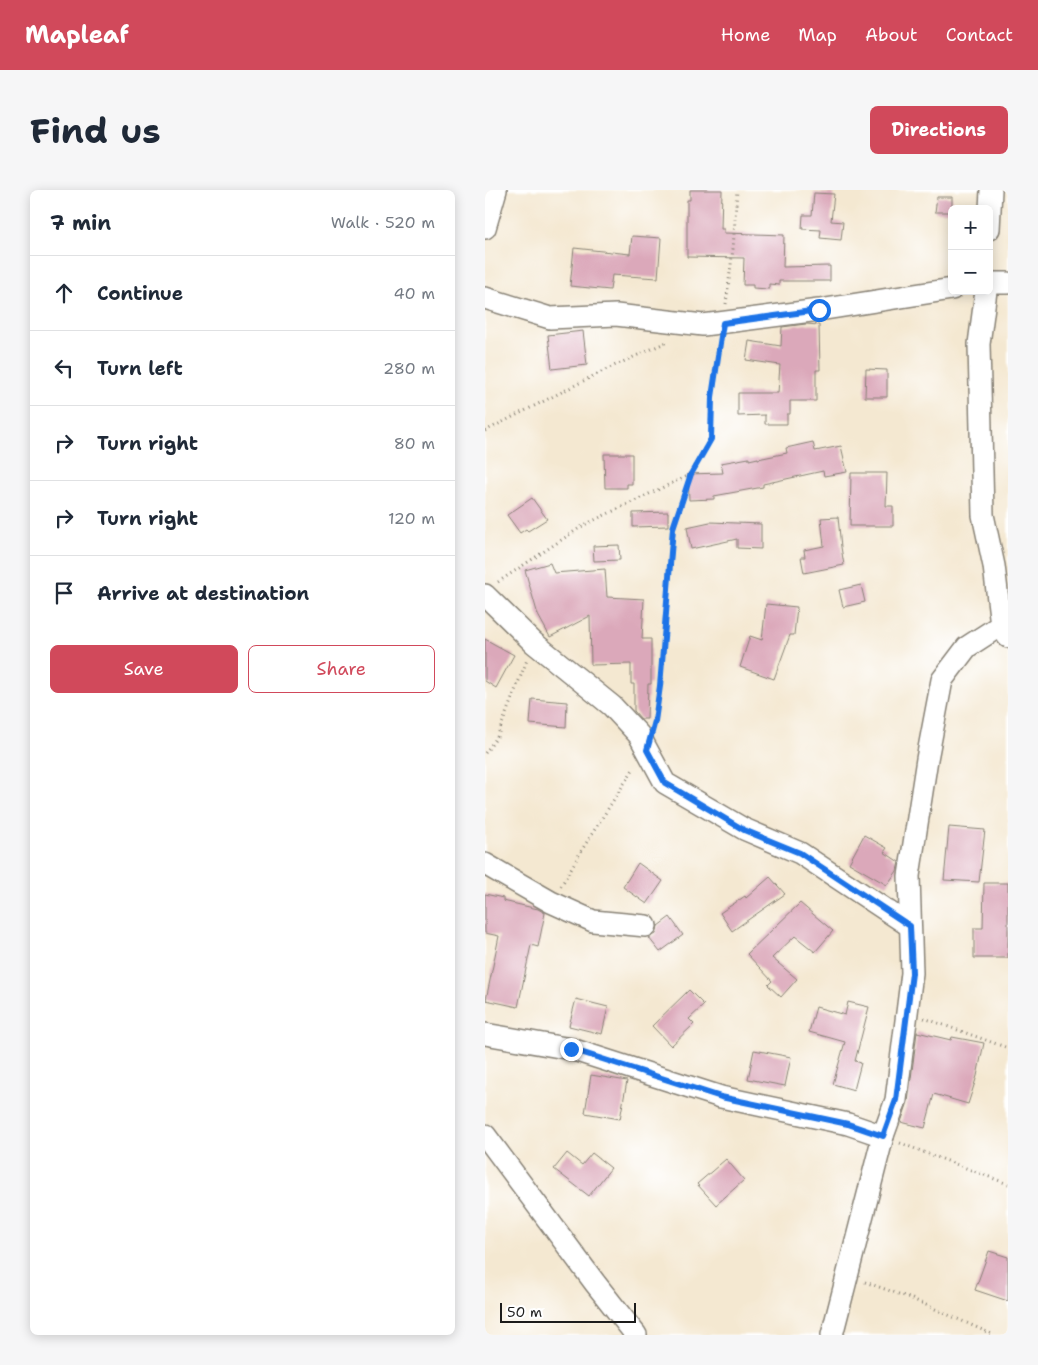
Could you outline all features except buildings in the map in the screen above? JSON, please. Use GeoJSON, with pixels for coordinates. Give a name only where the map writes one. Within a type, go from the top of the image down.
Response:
{"type":"FeatureCollection","features":[{"type":"Feature","properties":{"kind":"street"},"geometry":{"type":"LineString","coordinates":[[485,228],[496,190]]}},
{"type":"Feature","properties":{"kind":"street"},"geometry":{"type":"LineString","coordinates":[[990,205],[991,190]]}},
{"type":"Feature","properties":{"kind":"street"},"geometry":{"type":"LineString","coordinates":[[993,283],[1008,282]]}},
{"type":"Feature","properties":{"kind":"street"},"geometry":{"type":"LineString","coordinates":[[485,298],[551,318],[616,315],[713,324],[948,290]]}},
{"type":"Feature","properties":{"kind":"street"},"geometry":{"type":"LineString","coordinates":[[832,1335],[883,1136],[896,1100],[912,973],[909,876],[927,759],[942,680],[967,647],[1004,631],[995,566],[983,515],[979,344],[985,295]]}},
{"type":"Feature","properties":{"kind":"street"},"geometry":{"type":"LineString","coordinates":[[489,590],[534,643],[612,706],[639,736],[665,783],[744,830],[800,853],[910,926]]}},
{"type":"Feature","properties":{"kind":"street"},"geometry":{"type":"LineString","coordinates":[[485,864],[551,902],[593,921],[646,926]]}},
{"type":"Feature","properties":{"kind":"street"},"geometry":{"type":"LineString","coordinates":[[485,1034],[571,1049],[721,1097],[848,1124],[883,1136]]}},
{"type":"Feature","properties":{"kind":"street"},"geometry":{"type":"LineString","coordinates":[[485,1135],[636,1335]]}},
{"type":"Feature","properties":{"kind":"path"},"geometry":{"type":"LineString","coordinates":[[551,902],[583,848],[647,750],[655,721],[660,686],[673,528],[691,474],[711,439],[713,324],[733,249],[737,190]]}},
{"type":"Feature","properties":{"kind":"path"},"geometry":{"type":"LineString","coordinates":[[485,431],[607,369],[713,324]]}},
{"type":"Feature","properties":{"kind":"path"},"geometry":{"type":"LineString","coordinates":[[489,590],[584,525],[691,474]]}},
{"type":"Feature","properties":{"kind":"path"},"geometry":{"type":"LineString","coordinates":[[485,753],[497,737],[534,643]]}},
{"type":"Feature","properties":{"kind":"path"},"geometry":{"type":"LineString","coordinates":[[907,1012],[1008,1048]]}},
{"type":"Feature","properties":{"kind":"path"},"geometry":{"type":"LineString","coordinates":[[883,1136],[1008,1184]]}},
{"type":"Feature","properties":{"kind":"path"},"geometry":{"type":"LineString","coordinates":[[847,1276],[910,1298],[994,1335]]}},
{"type":"Feature","properties":{"kind":"route"},"geometry":{"type":"LineString","coordinates":[[571,1049],[721,1097],[848,1124],[883,1136],[896,1100],[912,973],[910,926],[800,853],[744,830],[665,783],[647,750],[655,721],[660,686],[673,528],[691,474],[711,439],[712,397],[723,323],[819,310]]}}]}
